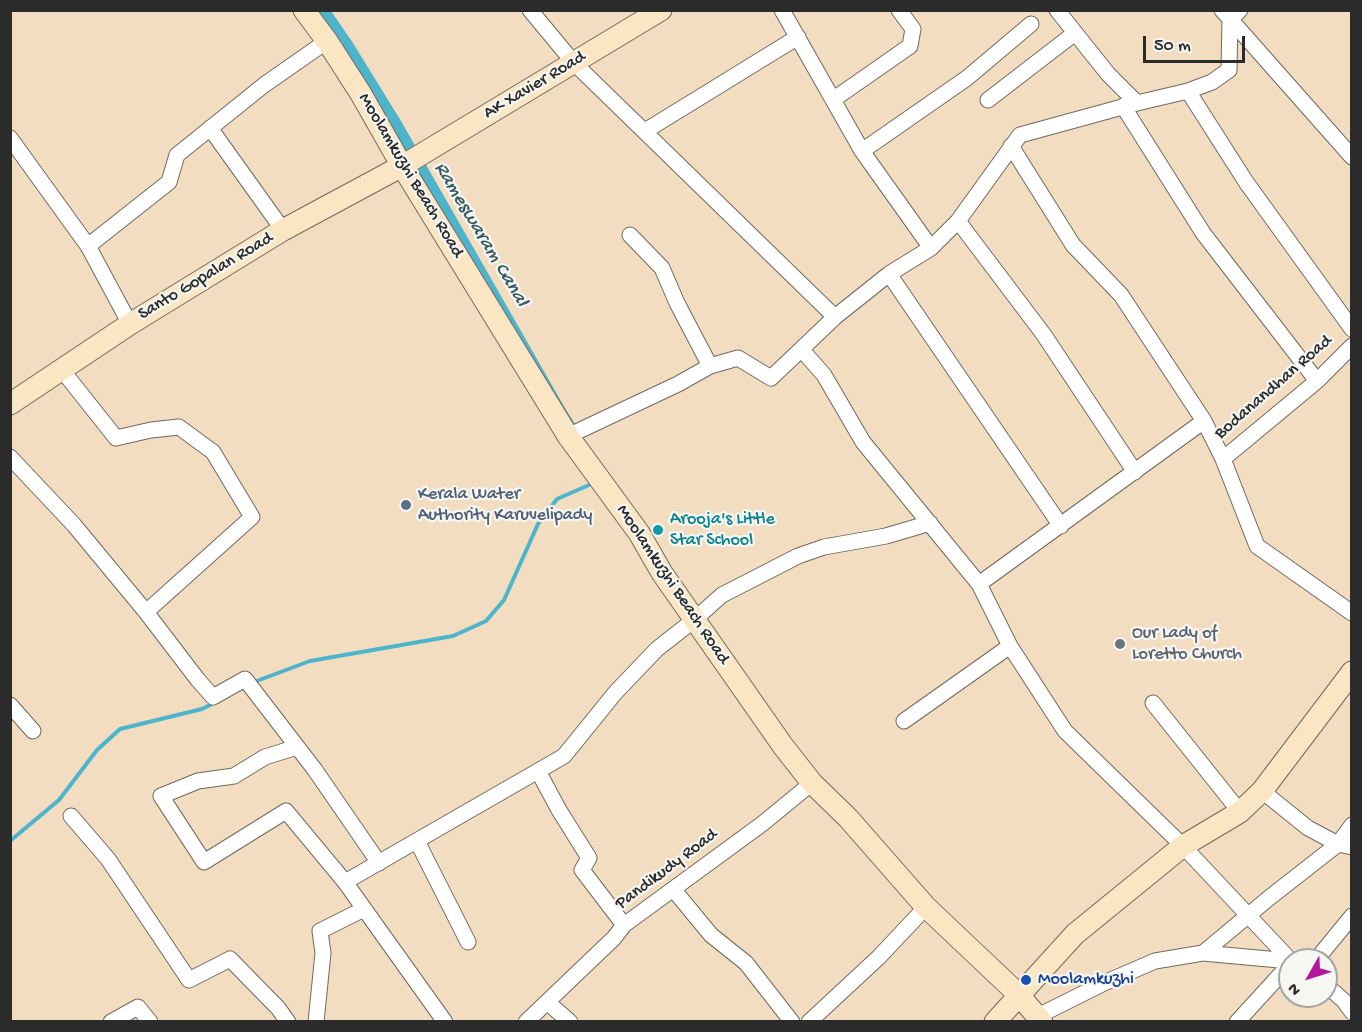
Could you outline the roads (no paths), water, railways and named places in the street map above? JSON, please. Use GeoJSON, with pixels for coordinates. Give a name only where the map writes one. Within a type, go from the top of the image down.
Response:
{"type":"FeatureCollection","features":[{"type":"Feature","properties":{"kind":"street","name":"Moolamkuzhi Beach Road"},"geometry":{"type":"LineString","coordinates":[[304,10],[361,94],[412,160],[574,434],[639,533],[662,573],[783,746],[812,783],[848,818],[926,907],[1018,994],[1040,1019]]}},
{"type":"Feature","properties":{"kind":"street"},"geometry":{"type":"LineString","coordinates":[[530,10],[574,63],[836,317]]}},
{"type":"Feature","properties":{"kind":"street","name":"AK Xavier Road"},"geometry":{"type":"LineString","coordinates":[[412,160],[661,10]]}},
{"type":"Feature","properties":{"kind":"street"},"geometry":{"type":"LineString","coordinates":[[782,10],[862,150],[932,248]]}},
{"type":"Feature","properties":{"kind":"street"},"geometry":{"type":"LineString","coordinates":[[834,99],[910,46],[913,29],[899,10]]}},
{"type":"Feature","properties":{"kind":"street"},"geometry":{"type":"LineString","coordinates":[[1057,10],[1130,105],[1203,233],[1317,381]]}},
{"type":"Feature","properties":{"kind":"street"},"geometry":{"type":"LineString","coordinates":[[574,434],[710,366],[738,358],[771,378],[836,317],[889,274],[932,248],[958,221],[1020,135],[1188,91],[1212,82],[1229,69],[1231,14]]}},
{"type":"Feature","properties":{"kind":"street"},"geometry":{"type":"LineString","coordinates":[[1231,14],[1352,157]]}},
{"type":"Feature","properties":{"kind":"street"},"geometry":{"type":"LineString","coordinates":[[862,150],[967,78],[1031,24]]}},
{"type":"Feature","properties":{"kind":"street"},"geometry":{"type":"LineString","coordinates":[[988,100],[1075,33]]}},
{"type":"Feature","properties":{"kind":"street"},"geometry":{"type":"LineString","coordinates":[[645,131],[798,37]]}},
{"type":"Feature","properties":{"kind":"street"},"geometry":{"type":"LineString","coordinates":[[88,246],[169,182],[177,155],[264,85],[327,41]]}},
{"type":"Feature","properties":{"kind":"street"},"geometry":{"type":"LineString","coordinates":[[1188,91],[1246,182],[1352,329]]}},
{"type":"Feature","properties":{"kind":"street"},"geometry":{"type":"LineString","coordinates":[[210,128],[283,230]]}},
{"type":"Feature","properties":{"kind":"street"},"geometry":{"type":"LineString","coordinates":[[10,138],[88,246],[130,324]]}},
{"type":"Feature","properties":{"kind":"street"},"geometry":{"type":"LineString","coordinates":[[1011,146],[1073,245],[1121,295],[1204,421],[1223,459],[1257,546],[1352,613]]}},
{"type":"Feature","properties":{"kind":"street","name":"Santo Gopalan Road"},"geometry":{"type":"LineString","coordinates":[[10,404],[130,324],[283,230],[412,160]]}},
{"type":"Feature","properties":{"kind":"street"},"geometry":{"type":"LineString","coordinates":[[958,221],[1044,336],[1135,472]]}},
{"type":"Feature","properties":{"kind":"street"},"geometry":{"type":"LineString","coordinates":[[630,235],[662,268],[677,303],[710,366]]}},
{"type":"Feature","properties":{"kind":"street"},"geometry":{"type":"LineString","coordinates":[[889,274],[1060,526]]}},
{"type":"Feature","properties":{"kind":"street","name":"Bodanandhan Road"},"geometry":{"type":"LineString","coordinates":[[1223,459],[1317,381],[1352,346]]}},
{"type":"Feature","properties":{"kind":"street"},"geometry":{"type":"LineString","coordinates":[[802,350],[825,375],[863,442],[980,584],[1010,646],[1065,731],[1183,846],[1278,949]]}},
{"type":"Feature","properties":{"kind":"street"},"geometry":{"type":"LineString","coordinates":[[62,370],[116,438],[151,430],[179,427],[213,452],[252,517],[146,612]]}},
{"type":"Feature","properties":{"kind":"street"},"geometry":{"type":"LineString","coordinates":[[980,584],[1204,421]]}},
{"type":"Feature","properties":{"kind":"street"},"geometry":{"type":"LineString","coordinates":[[10,457],[74,525],[213,697],[249,684],[297,747],[379,863]]}},
{"type":"Feature","properties":{"kind":"street"},"geometry":{"type":"LineString","coordinates":[[345,882],[564,756],[615,693],[657,648],[722,595],[798,556],[824,547],[886,536],[930,523]]}},
{"type":"Feature","properties":{"kind":"street"},"geometry":{"type":"LineString","coordinates":[[904,721],[1010,646]]}},
{"type":"Feature","properties":{"kind":"street"},"geometry":{"type":"LineString","coordinates":[[995,1022],[1018,994],[1075,934],[1183,846],[1240,812],[1262,791],[1352,672]]}},
{"type":"Feature","properties":{"kind":"street"},"geometry":{"type":"LineString","coordinates":[[1153,703],[1240,812]]}},
{"type":"Feature","properties":{"kind":"street"},"geometry":{"type":"LineString","coordinates":[[10,705],[33,731]]}},
{"type":"Feature","properties":{"kind":"street"},"geometry":{"type":"LineString","coordinates":[[297,747],[265,757],[234,776],[198,781],[161,796],[204,862],[286,811],[345,882],[445,1022]]}},
{"type":"Feature","properties":{"kind":"street"},"geometry":{"type":"LineString","coordinates":[[538,771],[589,858],[582,870],[624,925]]}},
{"type":"Feature","properties":{"kind":"street","name":"Pandikudy Road"},"geometry":{"type":"LineString","coordinates":[[526,1022],[614,938],[624,925],[762,824],[812,783]]}},
{"type":"Feature","properties":{"kind":"street"},"geometry":{"type":"LineString","coordinates":[[1262,791],[1308,828],[1345,846]]}},
{"type":"Feature","properties":{"kind":"street"},"geometry":{"type":"LineString","coordinates":[[71,816],[108,859],[189,980],[230,959],[278,1008],[288,1022]]}},
{"type":"Feature","properties":{"kind":"street"},"geometry":{"type":"LineString","coordinates":[[1203,953],[1247,916],[1345,846],[1352,825]]}},
{"type":"Feature","properties":{"kind":"street"},"geometry":{"type":"LineString","coordinates":[[417,841],[468,942]]}},
{"type":"Feature","properties":{"kind":"street"},"geometry":{"type":"LineString","coordinates":[[673,889],[711,935],[746,963],[792,1022]]}},
{"type":"Feature","properties":{"kind":"street"},"geometry":{"type":"LineString","coordinates":[[809,1022],[879,957],[926,907]]}},
{"type":"Feature","properties":{"kind":"street"},"geometry":{"type":"LineString","coordinates":[[316,1022],[324,953],[320,931],[364,909]]}},
{"type":"Feature","properties":{"kind":"street"},"geometry":{"type":"LineString","coordinates":[[1326,948],[1352,916]]}},
{"type":"Feature","properties":{"kind":"street"},"geometry":{"type":"LineString","coordinates":[[1040,1019],[1104,983],[1155,961],[1203,953],[1278,961]]}},
{"type":"Feature","properties":{"kind":"street"},"geometry":{"type":"LineString","coordinates":[[1237,1022],[1278,976]]}},
{"type":"Feature","properties":{"kind":"street"},"geometry":{"type":"LineString","coordinates":[[1338,996],[1352,1012]]}},
{"type":"Feature","properties":{"kind":"street"},"geometry":{"type":"LineString","coordinates":[[547,1002],[570,1022]]}},
{"type":"Feature","properties":{"kind":"street"},"geometry":{"type":"LineString","coordinates":[[111,1022],[138,1007],[150,1022]]}},
{"type":"Feature","properties":{"kind":"water"},"geometry":{"type":"Polygon","coordinates":[[[313,11],[331,11],[353,43],[401,121],[565,408],[692,611],[726,675],[418,174],[394,130],[339,45],[313,11]]]}},
{"type":"Feature","properties":{"kind":"waterway"},"geometry":{"type":"LineString","coordinates":[[254,682],[310,661],[453,636],[486,621],[504,600],[538,524],[557,499],[589,485]]}},
{"type":"Feature","properties":{"kind":"waterway"},"geometry":{"type":"LineString","coordinates":[[10,841],[59,800],[97,750],[120,729],[202,709],[216,702]]}},
{"type":"Feature","properties":{"kind":"place","name":"Kerala Water Authority Karuvelipady"},"geometry":{"type":"Point","coordinates":[406,505]}},
{"type":"Feature","properties":{"kind":"place","name":"Arooja's Little Star School"},"geometry":{"type":"Point","coordinates":[658,530]}},
{"type":"Feature","properties":{"kind":"place","name":"Our Lady of Loretto Church"},"geometry":{"type":"Point","coordinates":[1120,644]}},
{"type":"Feature","properties":{"kind":"place","name":"Moolamkuzhi"},"geometry":{"type":"Point","coordinates":[1026,980]}},
{"type":"Feature","properties":{"kind":"water label","name":"Rameswaram Canal"},"geometry":{"type":"Point","coordinates":[480,235]}}]}
